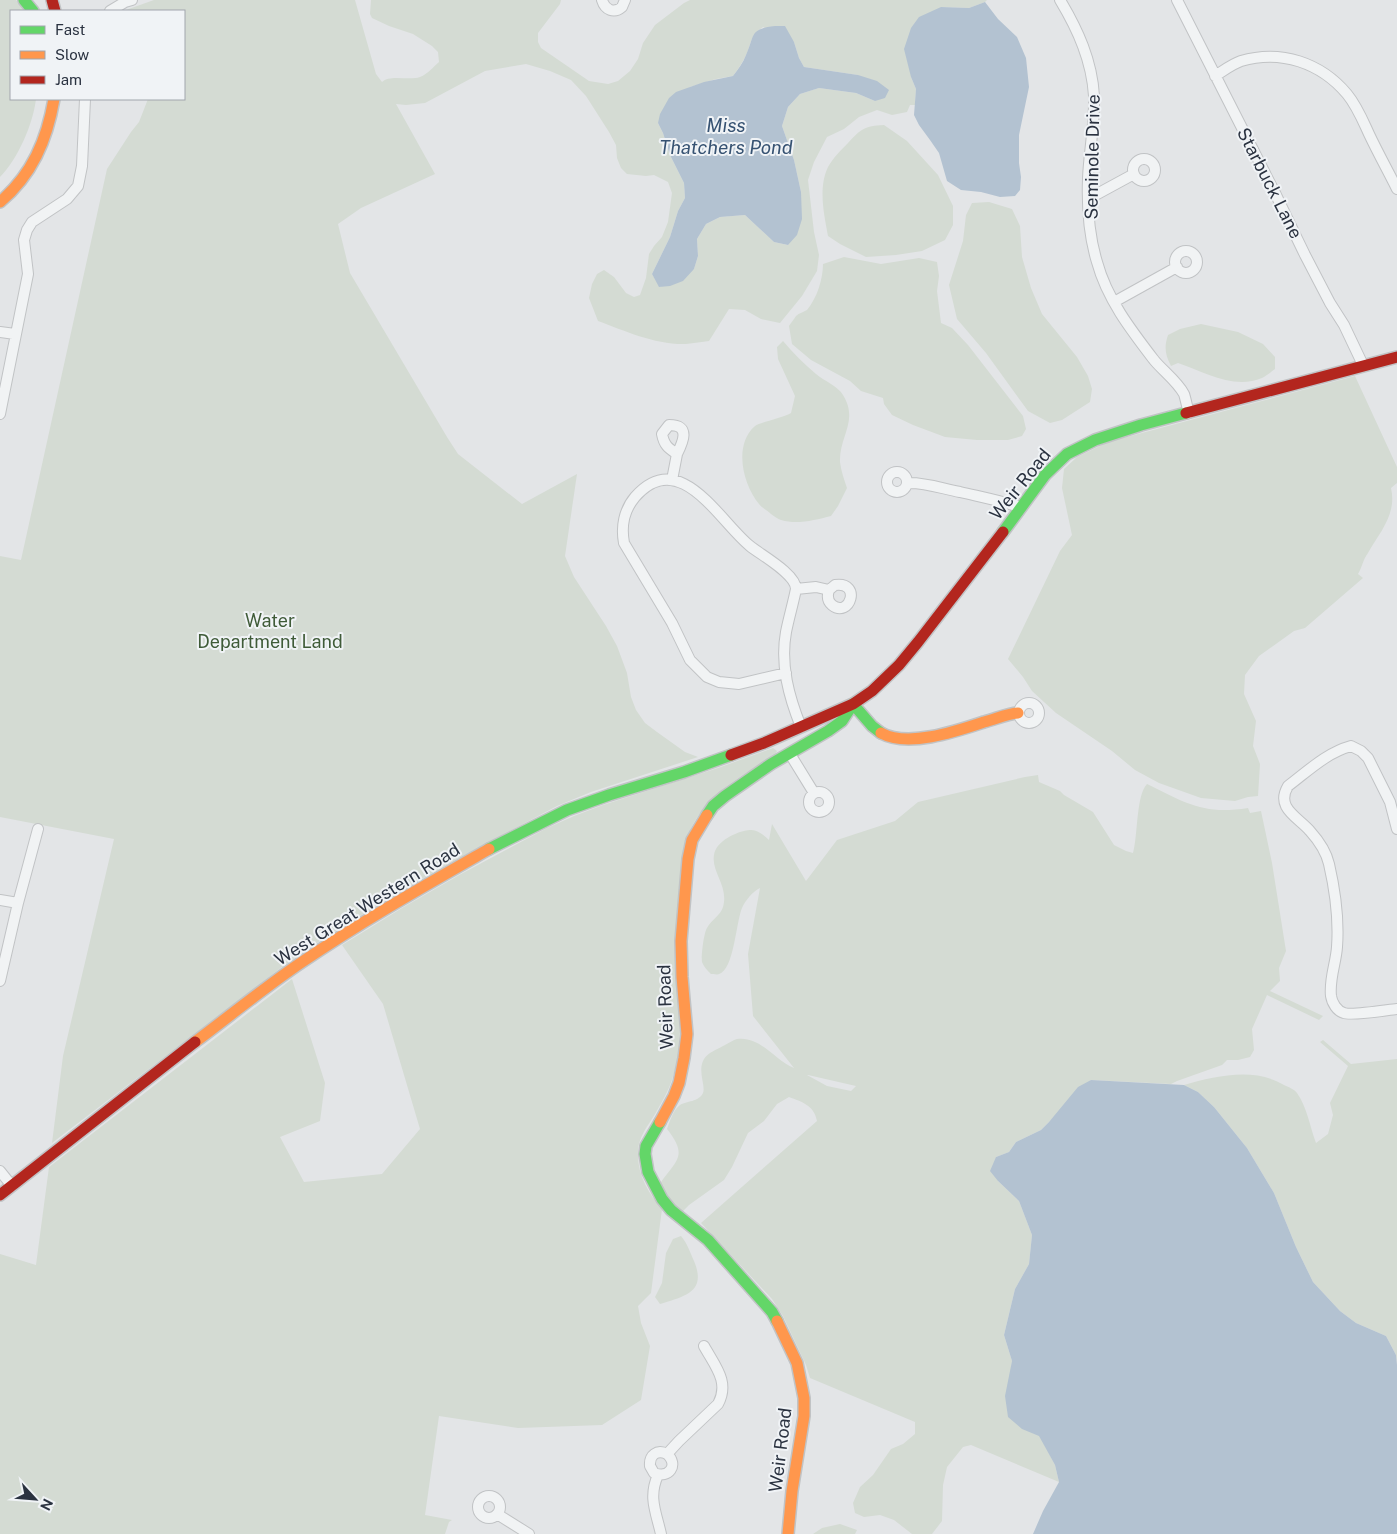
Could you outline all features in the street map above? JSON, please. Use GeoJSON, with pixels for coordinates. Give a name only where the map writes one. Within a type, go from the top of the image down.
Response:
{"type":"FeatureCollection","features":[{"type":"Feature","properties":{"kind":"main road"},"geometry":{"type":"LineString","coordinates":[[24,0],[32,10]]}},
{"type":"Feature","properties":{"kind":"main road"},"geometry":{"type":"LineString","coordinates":[[0,188],[12,176],[27,152],[37,126],[43,100]]}},
{"type":"Feature","properties":{"kind":"main road"},"geometry":{"type":"LineString","coordinates":[[0,202],[19,184],[32,164],[46,133],[54,100]]}},
{"type":"Feature","properties":{"kind":"main road","name":"Weir Road"},"geometry":{"type":"LineString","coordinates":[[801,727],[853,704],[872,691],[899,665],[951,600],[1045,475],[1068,454],[1079,447],[1110,434],[1397,357]]}},
{"type":"Feature","properties":{"kind":"main road"},"geometry":{"type":"LineString","coordinates":[[853,704],[877,730],[887,736],[905,740],[953,731],[984,722],[1001,714],[1018,713]]}},
{"type":"Feature","properties":{"kind":"main road","name":"Weir Road"},"geometry":{"type":"LineString","coordinates":[[788,1534],[792,1491],[804,1416],[804,1398],[797,1363],[772,1312],[708,1240],[671,1210],[662,1199],[648,1172],[645,1154],[648,1141],[674,1096],[679,1083],[684,1058],[687,1034],[681,941],[688,859],[692,840],[699,826],[714,806],[758,772],[842,721],[853,704]]}},
{"type":"Feature","properties":{"kind":"main road","name":"West Great Western Road"},"geometry":{"type":"LineString","coordinates":[[0,1195],[251,999],[302,962],[439,878],[502,842],[567,810],[729,756],[801,727]]}},
{"type":"Feature","properties":{"kind":"street"},"geometry":{"type":"LineString","coordinates":[[112,10],[132,0]]}},
{"type":"Feature","properties":{"kind":"street"},"geometry":{"type":"LineString","coordinates":[[602,0],[608,10],[614,11],[622,7],[625,0]]}},
{"type":"Feature","properties":{"kind":"street","name":"Seminole Drive"},"geometry":{"type":"LineString","coordinates":[[1060,0],[1085,50],[1093,86],[1094,110],[1088,199],[1096,262],[1109,293],[1128,325],[1155,362],[1178,386],[1184,395],[1189,412]]}},
{"type":"Feature","properties":{"kind":"street","name":"Starbuck Lane"},"geometry":{"type":"LineString","coordinates":[[1176,0],[1330,303],[1344,325],[1363,366]]}},
{"type":"Feature","properties":{"kind":"street"},"geometry":{"type":"LineString","coordinates":[[1214,76],[1240,61],[1269,57],[1295,60],[1316,67],[1348,95],[1362,118],[1397,189]]}},
{"type":"Feature","properties":{"kind":"street"},"geometry":{"type":"LineString","coordinates":[[0,414],[28,274],[24,240],[32,222],[67,199],[78,186],[82,166],[85,100]]}},
{"type":"Feature","properties":{"kind":"street"},"geometry":{"type":"LineString","coordinates":[[1088,199],[1134,174]]}},
{"type":"Feature","properties":{"kind":"street"},"geometry":{"type":"LineString","coordinates":[[1114,302],[1177,267]]}},
{"type":"Feature","properties":{"kind":"street"},"geometry":{"type":"LineString","coordinates":[[0,332],[15,334]]}},
{"type":"Feature","properties":{"kind":"street"},"geometry":{"type":"LineString","coordinates":[[672,480],[677,454]]}},
{"type":"Feature","properties":{"kind":"street"},"geometry":{"type":"LineString","coordinates":[[786,673],[739,684],[712,680],[696,666],[685,651],[678,634],[628,551],[623,534],[624,516],[637,495],[654,483],[665,480],[680,482],[694,488],[749,545],[786,573],[792,580],[796,589],[786,632],[784,655],[792,699],[801,727]]}},
{"type":"Feature","properties":{"kind":"street"},"geometry":{"type":"LineString","coordinates":[[907,483],[940,488],[1020,507]]}},
{"type":"Feature","properties":{"kind":"street"},"geometry":{"type":"LineString","coordinates":[[796,589],[816,587],[829,590]]}},
{"type":"Feature","properties":{"kind":"street"},"geometry":{"type":"LineString","coordinates":[[1397,829],[1390,802],[1368,758],[1361,751],[1351,746],[1327,756],[1288,786],[1284,792],[1283,797],[1287,808],[1318,840],[1324,850],[1331,872],[1337,922],[1337,948],[1331,988],[1334,1004],[1344,1013],[1352,1014],[1397,1009]]}},
{"type":"Feature","properties":{"kind":"street"},"geometry":{"type":"LineString","coordinates":[[790,754],[814,793]]}},
{"type":"Feature","properties":{"kind":"street"},"geometry":{"type":"LineString","coordinates":[[0,981],[38,829]]}},
{"type":"Feature","properties":{"kind":"street"},"geometry":{"type":"LineString","coordinates":[[0,900],[18,903]]}},
{"type":"Feature","properties":{"kind":"street"},"geometry":{"type":"LineString","coordinates":[[0,1171],[12,1186]]}},
{"type":"Feature","properties":{"kind":"street"},"geometry":{"type":"LineString","coordinates":[[667,1454],[678,1440],[718,1404],[722,1397],[723,1385],[721,1377],[704,1346]]}},
{"type":"Feature","properties":{"kind":"street"},"geometry":{"type":"LineString","coordinates":[[658,1452],[667,1454],[672,1459],[672,1468],[666,1474],[658,1475],[650,1468],[651,1458],[658,1452]]}},
{"type":"Feature","properties":{"kind":"street"},"geometry":{"type":"LineString","coordinates":[[658,1475],[654,1483],[652,1499],[661,1534]]}},
{"type":"Feature","properties":{"kind":"street"},"geometry":{"type":"LineString","coordinates":[[496,1514],[529,1534]]}},
{"type":"Feature","properties":{"kind":"green space"},"geometry":{"type":"Polygon","coordinates":[[[0,0],[16,0],[23,10],[10,10],[10,100],[36,100],[32,119],[24,141],[7,170],[0,177],[0,0]]]}},
{"type":"Feature","properties":{"kind":"green space","name":"Water Department Land"},"geometry":{"type":"Polygon","coordinates":[[[154,0],[355,0],[376,74],[382,82],[390,78],[416,78],[423,76],[439,62],[438,52],[413,34],[372,18],[370,14],[371,0],[561,0],[538,33],[538,42],[541,48],[589,81],[608,84],[618,81],[630,71],[638,59],[643,43],[655,25],[690,0],[987,0],[969,8],[941,7],[911,77],[916,89],[915,105],[910,105],[907,112],[892,115],[877,110],[859,117],[844,129],[827,137],[814,162],[808,180],[814,232],[819,255],[817,271],[802,296],[780,323],[761,319],[745,310],[729,309],[709,341],[686,344],[663,342],[641,337],[598,321],[589,298],[592,284],[597,274],[604,270],[614,277],[626,293],[634,297],[640,295],[646,278],[649,254],[662,237],[668,222],[672,193],[668,182],[654,175],[627,174],[621,168],[617,158],[616,145],[609,132],[586,96],[571,80],[526,64],[485,71],[425,103],[396,104],[435,174],[361,208],[338,224],[350,273],[458,454],[522,504],[577,474],[565,556],[574,577],[617,646],[627,673],[631,697],[636,710],[645,723],[685,752],[698,757],[591,792],[557,806],[457,859],[384,901],[282,967],[52,1143],[63,1056],[114,839],[0,817],[0,556],[21,560],[107,169],[139,122],[148,100],[185,100],[185,10],[126,10],[154,0]],[[763,27],[753,36],[745,58],[733,76],[690,87],[658,123],[670,155],[684,183],[685,198],[678,211],[670,237],[652,274],[660,287],[694,269],[698,256],[697,239],[706,224],[720,217],[745,215],[774,242],[788,245],[801,192],[794,160],[782,126],[788,107],[800,94],[819,88],[856,93],[875,101],[858,75],[804,67],[794,42],[763,27]]]}},
{"type":"Feature","properties":{"kind":"green space"},"geometry":{"type":"Polygon","coordinates":[[[884,125],[907,141],[938,175],[953,206],[953,225],[945,240],[922,251],[866,257],[828,236],[823,201],[823,184],[828,167],[837,154],[856,134],[867,127],[884,125]]]}},
{"type":"Feature","properties":{"kind":"green space"},"geometry":{"type":"Polygon","coordinates":[[[989,202],[1012,209],[1020,226],[1022,257],[1031,288],[1042,314],[1077,357],[1088,376],[1092,389],[1090,402],[1062,420],[1050,423],[1028,411],[986,353],[957,319],[949,285],[963,241],[966,215],[972,203],[989,202]]]}},
{"type":"Feature","properties":{"kind":"green space"},"geometry":{"type":"Polygon","coordinates":[[[844,257],[881,264],[919,258],[937,262],[939,276],[937,291],[941,323],[952,328],[968,345],[1023,416],[1026,429],[1022,436],[1008,440],[945,437],[913,425],[892,415],[884,404],[883,398],[861,391],[850,381],[811,360],[792,344],[789,326],[796,316],[807,310],[814,300],[821,282],[823,264],[844,257]]]}},
{"type":"Feature","properties":{"kind":"green space"},"geometry":{"type":"Polygon","coordinates":[[[1201,324],[1238,332],[1263,344],[1275,357],[1275,369],[1262,378],[1241,382],[1209,375],[1178,363],[1171,366],[1166,350],[1168,335],[1180,329],[1201,324]]]}},
{"type":"Feature","properties":{"kind":"green space"},"geometry":{"type":"Polygon","coordinates":[[[783,341],[819,377],[841,392],[849,413],[849,421],[840,453],[842,472],[847,488],[831,516],[806,521],[793,522],[781,520],[762,507],[753,496],[743,465],[742,454],[744,444],[748,434],[755,426],[791,413],[795,396],[778,359],[777,347],[783,341]]]}},
{"type":"Feature","properties":{"kind":"green space"},"geometry":{"type":"Polygon","coordinates":[[[1355,376],[1397,467],[1397,483],[1391,488],[1392,506],[1390,514],[1358,574],[1363,578],[1305,628],[1294,631],[1259,656],[1245,675],[1244,694],[1256,721],[1253,746],[1260,764],[1258,796],[1235,801],[1201,798],[1159,783],[1135,770],[1112,751],[1056,713],[1032,691],[1008,659],[1060,551],[1072,535],[1062,488],[1064,469],[1077,457],[1108,442],[1355,376]]]}},
{"type":"Feature","properties":{"kind":"green space"},"geometry":{"type":"Polygon","coordinates":[[[773,748],[777,751],[775,755],[726,786],[716,795],[690,830],[678,1057],[669,1087],[642,1136],[638,1148],[638,1163],[642,1177],[662,1209],[651,1293],[638,1306],[641,1323],[650,1346],[641,1400],[602,1425],[518,1428],[439,1416],[425,1515],[452,1520],[449,1522],[445,1534],[0,1534],[0,1254],[36,1265],[49,1167],[292,979],[325,1083],[320,1121],[280,1137],[304,1182],[382,1174],[420,1129],[383,1004],[342,945],[461,874],[547,828],[603,805],[773,748]]]}},
{"type":"Feature","properties":{"kind":"green space"},"geometry":{"type":"Polygon","coordinates":[[[1038,775],[1039,782],[1060,791],[1093,812],[1114,845],[1133,853],[1141,797],[1143,789],[1147,784],[1195,806],[1219,810],[1248,808],[1250,813],[1261,811],[1272,863],[1286,951],[1279,968],[1280,981],[1270,991],[1323,1016],[1319,1020],[1267,995],[1252,1029],[1254,1050],[1250,1057],[1227,1060],[1222,1065],[1171,1084],[1091,1080],[1041,1130],[1016,1142],[1009,1152],[996,1157],[998,1181],[1019,1201],[1032,1235],[1029,1264],[1015,1289],[1004,1335],[1012,1361],[1010,1378],[1055,1465],[1059,1482],[971,1445],[963,1447],[947,1467],[943,1485],[942,1521],[932,1534],[912,1534],[894,1520],[880,1515],[864,1517],[855,1513],[853,1503],[860,1487],[873,1475],[891,1449],[903,1444],[915,1434],[915,1422],[810,1378],[806,1365],[783,1316],[772,1299],[701,1223],[817,1121],[813,1111],[807,1105],[789,1097],[777,1104],[764,1121],[748,1133],[724,1180],[689,1205],[680,1214],[659,1185],[675,1164],[679,1152],[674,1138],[667,1129],[675,1110],[680,1105],[699,1098],[703,1093],[701,1068],[704,1059],[710,1053],[734,1040],[746,1039],[753,1041],[794,1068],[753,1016],[748,954],[760,888],[750,896],[742,908],[734,945],[724,971],[718,974],[711,974],[702,962],[706,930],[723,907],[724,892],[715,867],[714,855],[723,841],[739,832],[750,830],[758,831],[769,840],[772,824],[806,881],[837,840],[895,821],[918,802],[1038,775]],[[807,1075],[827,1086],[851,1091],[856,1086],[807,1075]]]}},
{"type":"Feature","properties":{"kind":"green space"},"geometry":{"type":"Polygon","coordinates":[[[1323,1040],[1351,1064],[1397,1059],[1397,1365],[1396,1355],[1386,1336],[1356,1323],[1340,1311],[1313,1282],[1296,1247],[1274,1193],[1247,1148],[1214,1107],[1198,1092],[1184,1085],[1222,1076],[1235,1075],[1260,1076],[1272,1079],[1297,1093],[1306,1111],[1316,1143],[1328,1134],[1333,1115],[1330,1103],[1348,1066],[1320,1042],[1323,1040]]]}},
{"type":"Feature","properties":{"kind":"green space"},"geometry":{"type":"Polygon","coordinates":[[[681,1236],[694,1261],[698,1280],[696,1286],[685,1295],[660,1304],[655,1297],[662,1283],[666,1253],[673,1239],[681,1236]]]}},
{"type":"Feature","properties":{"kind":"green space"},"geometry":{"type":"Polygon","coordinates":[[[840,1524],[857,1530],[855,1534],[813,1534],[822,1528],[840,1524]]]}},
{"type":"Feature","properties":{"kind":"water"},"geometry":{"type":"Polygon","coordinates":[[[985,2],[998,19],[1017,37],[1026,58],[1029,87],[1019,135],[1020,190],[1015,196],[1000,197],[981,192],[961,190],[947,181],[939,153],[914,115],[916,89],[904,49],[911,28],[919,17],[941,7],[969,8],[985,2]]]}},
{"type":"Feature","properties":{"kind":"water","name":"Miss Thatchers Pond"},"geometry":{"type":"Polygon","coordinates":[[[785,26],[804,67],[858,75],[877,81],[889,90],[885,98],[875,101],[856,93],[819,88],[800,94],[788,107],[782,126],[794,160],[801,192],[802,219],[797,235],[788,245],[774,242],[745,215],[720,217],[706,224],[697,239],[698,256],[694,269],[683,281],[670,286],[659,287],[652,274],[670,237],[678,211],[685,198],[684,183],[670,155],[658,123],[660,114],[669,98],[676,92],[704,82],[733,76],[743,61],[754,34],[761,29],[785,26]]]}},
{"type":"Feature","properties":{"kind":"water"},"geometry":{"type":"Polygon","coordinates":[[[1091,1080],[1184,1085],[1198,1092],[1214,1107],[1247,1148],[1274,1193],[1296,1247],[1313,1282],[1340,1311],[1356,1323],[1386,1336],[1396,1355],[1397,1365],[1397,1534],[1033,1534],[1059,1482],[1055,1465],[1039,1436],[1022,1429],[1008,1417],[1005,1396],[1012,1361],[1004,1335],[1015,1289],[1029,1264],[1032,1235],[1019,1201],[990,1171],[996,1157],[1009,1152],[1016,1142],[1041,1130],[1078,1087],[1091,1080]]]}},
{"type":"Feature","properties":{"kind":"traffic: fast"},"geometry":{"type":"LineString","coordinates":[[24,0],[32,10]]}},
{"type":"Feature","properties":{"kind":"traffic: fast"},"geometry":{"type":"LineString","coordinates":[[1003,532],[1045,475],[1067,454],[1095,440],[1186,413]]}},
{"type":"Feature","properties":{"kind":"traffic: fast"},"geometry":{"type":"LineString","coordinates":[[707,815],[713,806],[725,796],[771,764],[842,721],[853,704],[872,726],[881,733]]}},
{"type":"Feature","properties":{"kind":"traffic: fast"},"geometry":{"type":"LineString","coordinates":[[489,849],[567,810],[731,755]]}},
{"type":"Feature","properties":{"kind":"traffic: fast"},"geometry":{"type":"LineString","coordinates":[[660,1122],[646,1146],[645,1154],[648,1172],[662,1199],[671,1210],[708,1240],[772,1312],[777,1321]]}},
{"type":"Feature","properties":{"kind":"traffic: slow"},"geometry":{"type":"LineString","coordinates":[[0,202],[21,180],[36,156],[47,129],[54,100]]}},
{"type":"Feature","properties":{"kind":"traffic: slow"},"geometry":{"type":"LineString","coordinates":[[881,733],[905,739],[932,736],[1018,713]]}},
{"type":"Feature","properties":{"kind":"traffic: slow"},"geometry":{"type":"LineString","coordinates":[[660,1122],[679,1083],[684,1058],[687,1034],[681,941],[688,859],[692,840],[707,815]]}},
{"type":"Feature","properties":{"kind":"traffic: slow"},"geometry":{"type":"LineString","coordinates":[[195,1042],[302,962],[394,904],[489,849]]}},
{"type":"Feature","properties":{"kind":"traffic: slow"},"geometry":{"type":"LineString","coordinates":[[777,1321],[797,1363],[804,1398],[804,1416],[792,1491],[788,1534]]}},
{"type":"Feature","properties":{"kind":"traffic: jam"},"geometry":{"type":"LineString","coordinates":[[52,0],[55,10]]}},
{"type":"Feature","properties":{"kind":"traffic: jam"},"geometry":{"type":"LineString","coordinates":[[1186,413],[1397,357]]}},
{"type":"Feature","properties":{"kind":"traffic: jam"},"geometry":{"type":"LineString","coordinates":[[731,755],[764,743],[853,704],[872,691],[899,665],[918,642],[1003,532]]}},
{"type":"Feature","properties":{"kind":"traffic: jam"},"geometry":{"type":"LineString","coordinates":[[0,1195],[195,1042]]}}]}
